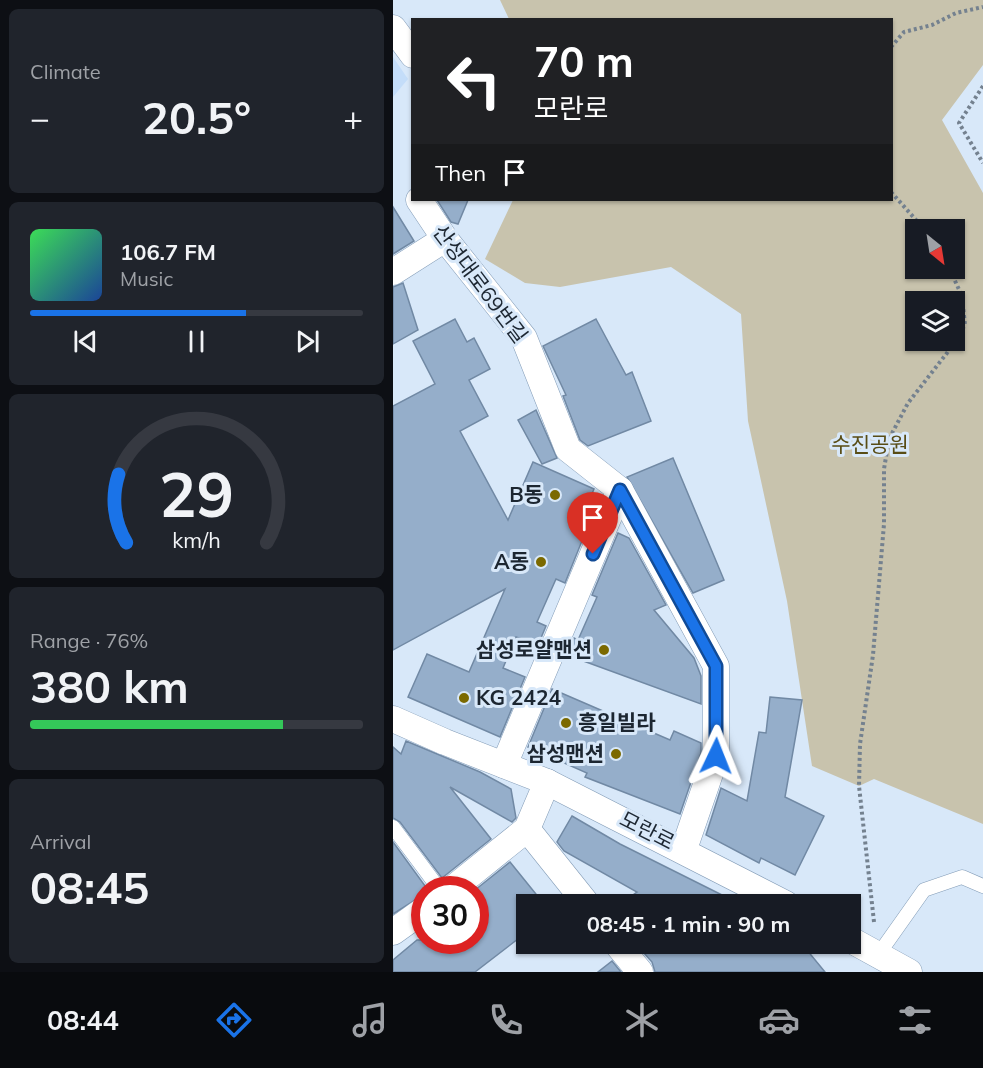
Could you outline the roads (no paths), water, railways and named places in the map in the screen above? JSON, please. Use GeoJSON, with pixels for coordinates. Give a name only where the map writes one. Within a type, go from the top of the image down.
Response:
{"type":"FeatureCollection","features":[{"type":"Feature","properties":{"kind":"street"},"geometry":{"type":"LineString","coordinates":[[393,28],[411,52]]}},
{"type":"Feature","properties":{"kind":"street","name":"산성대로69번길"},"geometry":{"type":"LineString","coordinates":[[420,201],[445,239],[524,338],[568,449],[620,490],[716,666],[716,756],[684,849]]}},
{"type":"Feature","properties":{"kind":"street"},"geometry":{"type":"LineString","coordinates":[[393,272],[445,239]]}},
{"type":"Feature","properties":{"kind":"street"},"geometry":{"type":"LineString","coordinates":[[504,765],[620,490]]}},
{"type":"Feature","properties":{"kind":"street","name":"모란로"},"geometry":{"type":"LineString","coordinates":[[393,719],[547,782],[684,849],[767,894]]}},
{"type":"Feature","properties":{"kind":"street"},"geometry":{"type":"LineString","coordinates":[[468,876],[527,829],[547,782]]}},
{"type":"Feature","properties":{"kind":"street"},"geometry":{"type":"LineString","coordinates":[[527,829],[579,894]]}},
{"type":"Feature","properties":{"kind":"street"},"geometry":{"type":"LineString","coordinates":[[393,932],[411,919]]}},
{"type":"Feature","properties":{"kind":"street"},"geometry":{"type":"LineString","coordinates":[[861,946],[909,972]]}},
{"type":"Feature","properties":{"kind":"street"},"geometry":{"type":"LineString","coordinates":[[625,954],[640,972]]}},
{"type":"Feature","properties":{"kind":"lane"},"geometry":{"type":"LineString","coordinates":[[393,827],[430,876]]}},
{"type":"Feature","properties":{"kind":"lane"},"geometry":{"type":"LineString","coordinates":[[878,955],[924,890],[962,877],[983,886]]}},
{"type":"Feature","properties":{"kind":"place","name":"B동"},"geometry":{"type":"Point","coordinates":[555,495]}},
{"type":"Feature","properties":{"kind":"place","name":"A동"},"geometry":{"type":"Point","coordinates":[541,562]}},
{"type":"Feature","properties":{"kind":"place","name":"삼성로얄맨션"},"geometry":{"type":"Point","coordinates":[604,650]}},
{"type":"Feature","properties":{"kind":"place","name":"KG 2424"},"geometry":{"type":"Point","coordinates":[464,698]}},
{"type":"Feature","properties":{"kind":"place","name":"흥일빌라"},"geometry":{"type":"Point","coordinates":[566,723]}},
{"type":"Feature","properties":{"kind":"place","name":"삼성맨션"},"geometry":{"type":"Point","coordinates":[616,754]}},
{"type":"Feature","properties":{"kind":"park label","name":"수진공원"},"geometry":{"type":"Point","coordinates":[870,445]}}]}
